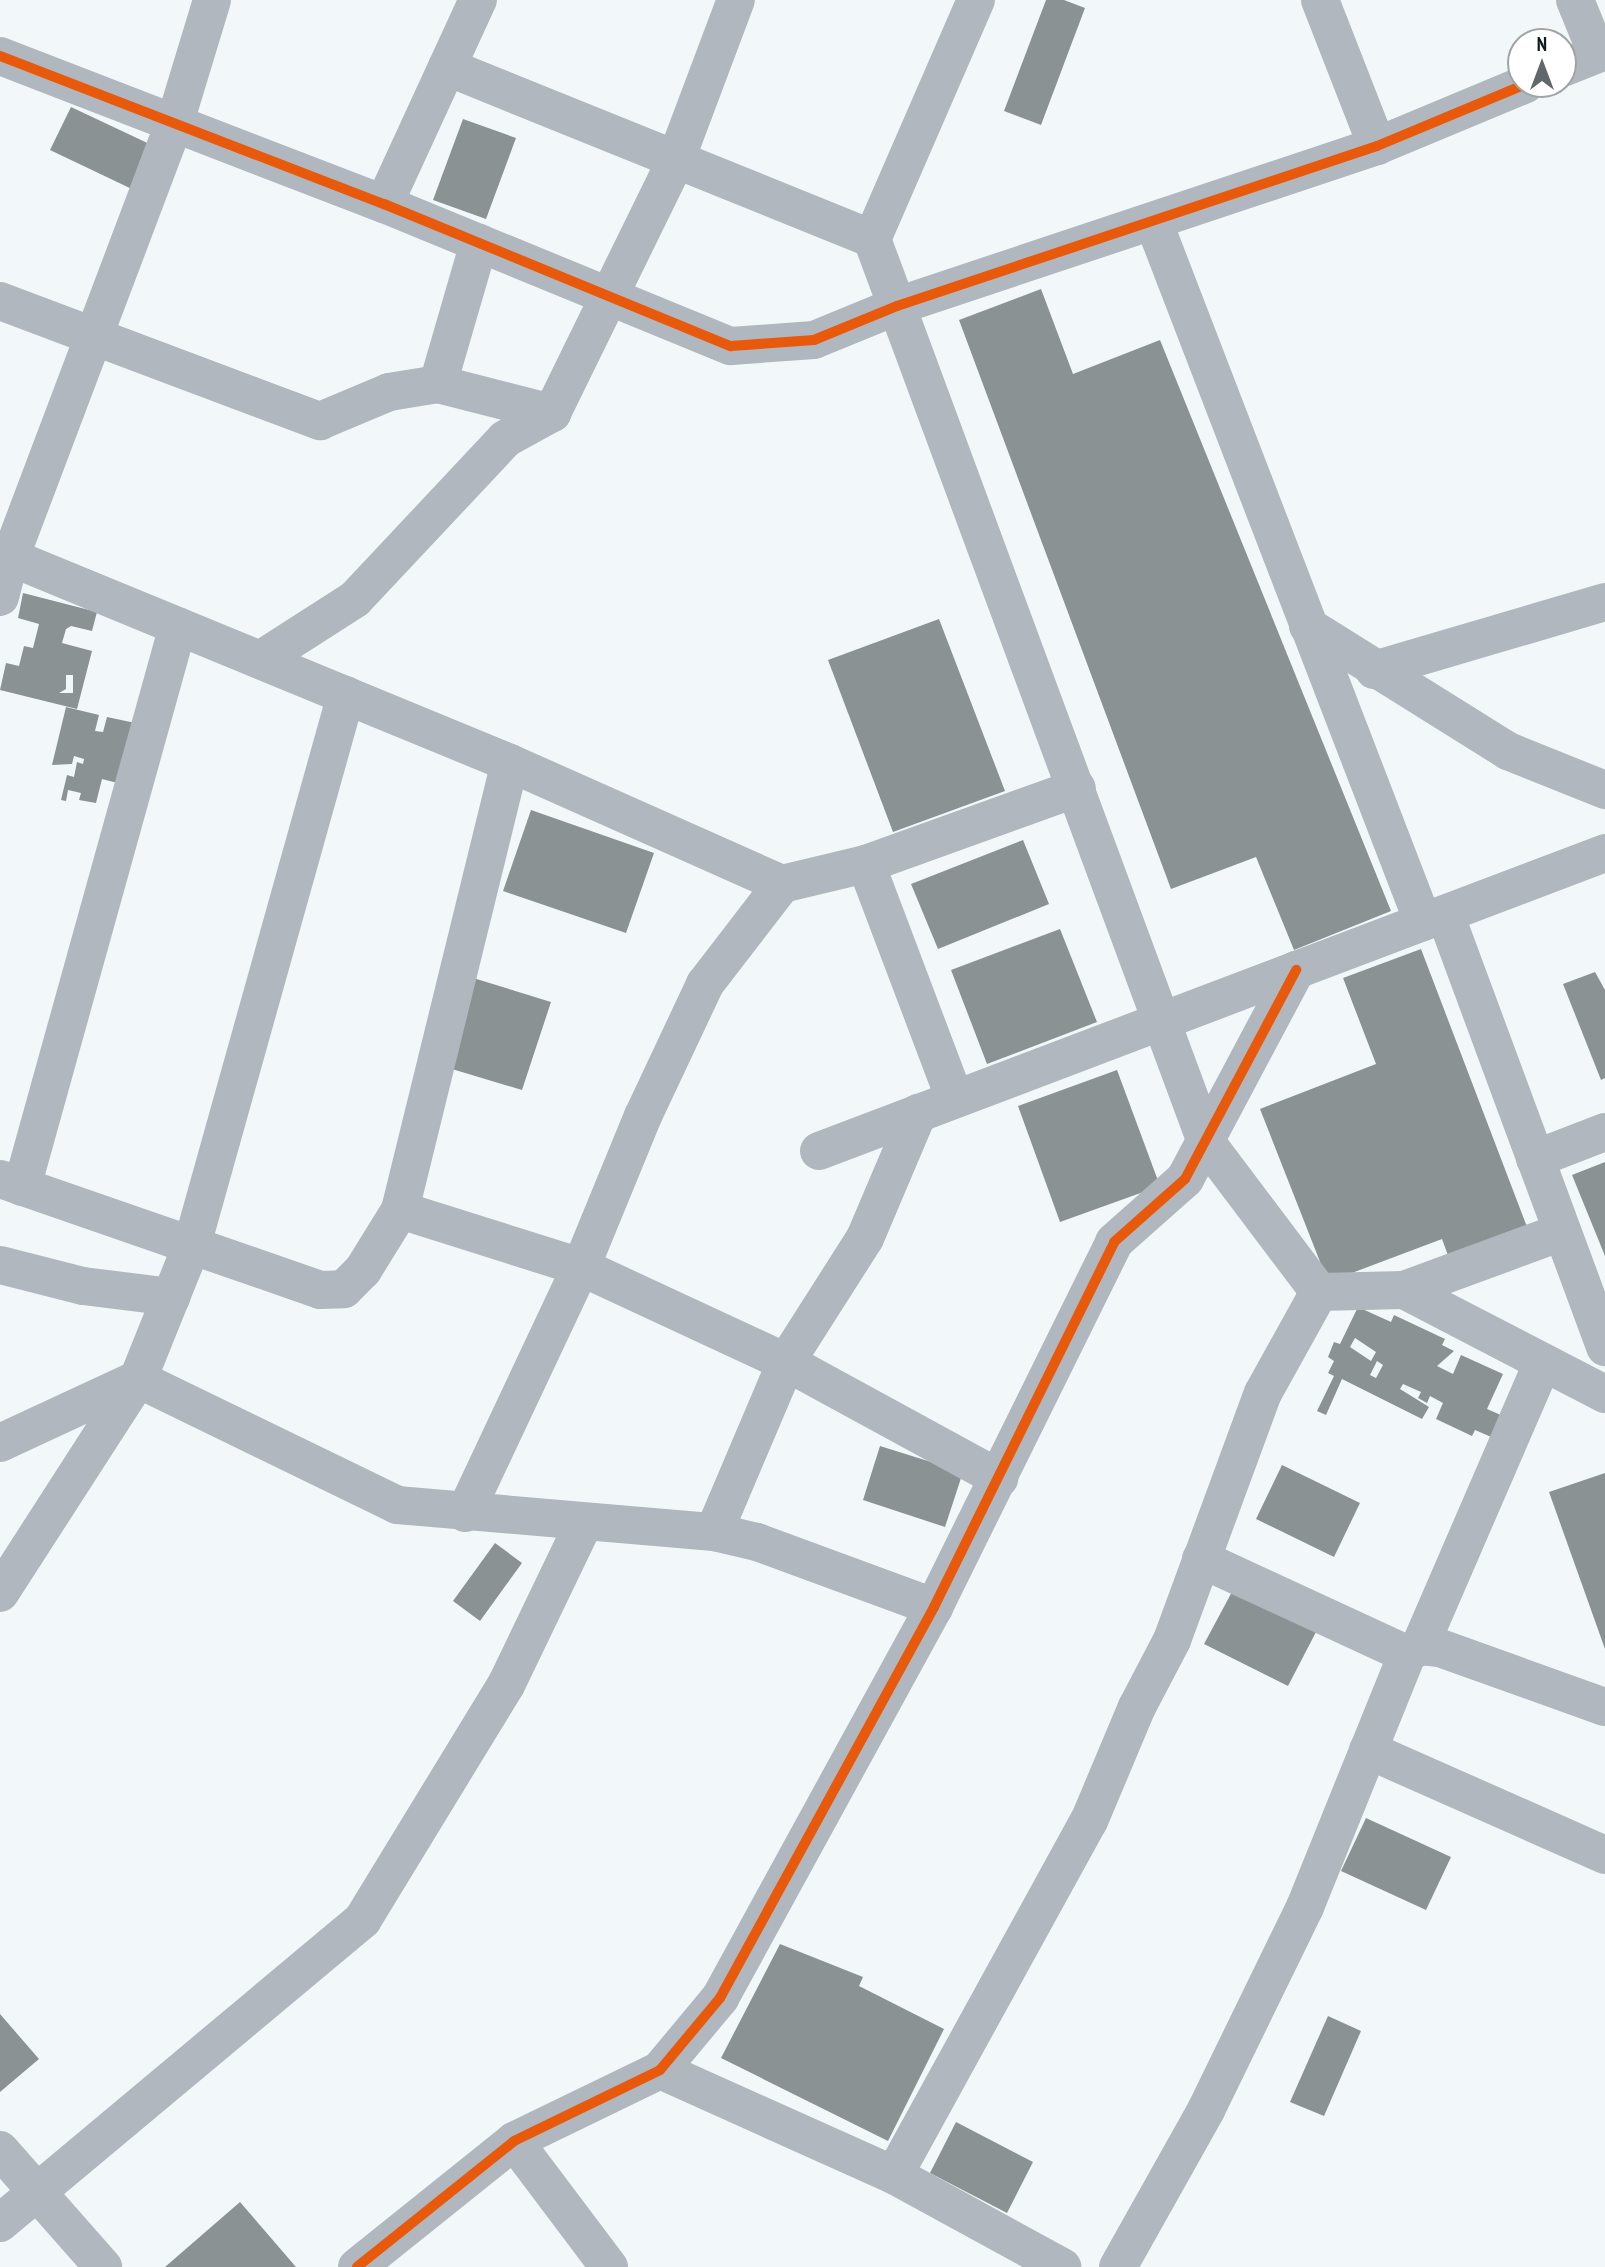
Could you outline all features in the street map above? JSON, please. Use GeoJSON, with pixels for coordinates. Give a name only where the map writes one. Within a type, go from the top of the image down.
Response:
{"type":"FeatureCollection","features":[{"type":"Feature","properties":{"kind":"street"},"geometry":{"type":"LineString","coordinates":[[0,597],[5,555],[95,340],[175,122],[212,0]]}},
{"type":"Feature","properties":{"kind":"street"},"geometry":{"type":"LineString","coordinates":[[384,204],[478,0]]}},
{"type":"Feature","properties":{"kind":"street"},"geometry":{"type":"LineString","coordinates":[[260,660],[355,599],[505,439],[552,413],[675,162],[736,0]]}},
{"type":"Feature","properties":{"kind":"street"},"geometry":{"type":"LineString","coordinates":[[976,0],[872,239],[1164,1020],[1206,1142],[1319,1292]]}},
{"type":"Feature","properties":{"kind":"street"},"geometry":{"type":"LineString","coordinates":[[1320,0],[1377,146]]}},
{"type":"Feature","properties":{"kind":"street"},"geometry":{"type":"LineString","coordinates":[[1575,0],[1588,58]]}},
{"type":"Feature","properties":{"kind":"street"},"geometry":{"type":"LineString","coordinates":[[0,56],[384,204],[730,346],[814,340],[897,306],[1154,223],[1377,146],[1507,92]]}},
{"type":"Feature","properties":{"kind":"street"},"geometry":{"type":"LineString","coordinates":[[447,67],[675,162],[872,239]]}},
{"type":"Feature","properties":{"kind":"street"},"geometry":{"type":"LineString","coordinates":[[1154,223],[1308,626],[1535,1159],[1605,1347]]}},
{"type":"Feature","properties":{"kind":"street"},"geometry":{"type":"LineString","coordinates":[[438,384],[480,243]]}},
{"type":"Feature","properties":{"kind":"street"},"geometry":{"type":"LineString","coordinates":[[0,301],[95,340],[320,421],[389,392],[438,384],[552,413]]}},
{"type":"Feature","properties":{"kind":"street"},"geometry":{"type":"LineString","coordinates":[[5,555],[510,763],[782,884],[866,863],[1077,788]]}},
{"type":"Feature","properties":{"kind":"street"},"geometry":{"type":"LineString","coordinates":[[1374,670],[1605,602]]}},
{"type":"Feature","properties":{"kind":"street"},"geometry":{"type":"LineString","coordinates":[[178,626],[11,1183],[320,1290],[344,1289],[363,1270],[400,1210],[510,763]]}},
{"type":"Feature","properties":{"kind":"street"},"geometry":{"type":"LineString","coordinates":[[1308,626],[1374,670],[1508,751],[1605,790]]}},
{"type":"Feature","properties":{"kind":"street"},"geometry":{"type":"LineString","coordinates":[[0,1593],[138,1379],[192,1245],[346,695]]}},
{"type":"Feature","properties":{"kind":"street"},"geometry":{"type":"LineString","coordinates":[[819,1151],[1605,853]]}},
{"type":"Feature","properties":{"kind":"street"},"geometry":{"type":"LineString","coordinates":[[866,863],[955,1099]]}},
{"type":"Feature","properties":{"kind":"street"},"geometry":{"type":"LineString","coordinates":[[465,1513],[581,1267],[643,1116],[705,984],[782,884]]}},
{"type":"Feature","properties":{"kind":"street"},"geometry":{"type":"LineString","coordinates":[[357,2267],[514,2141],[660,2070],[720,1998],[934,1607],[1114,1242],[1185,1179],[1296,970]]}},
{"type":"Feature","properties":{"kind":"street"},"geometry":{"type":"LineString","coordinates":[[714,1532],[786,1362],[865,1238],[918,1114]]}},
{"type":"Feature","properties":{"kind":"street"},"geometry":{"type":"LineString","coordinates":[[1535,1159],[1605,1132]]}},
{"type":"Feature","properties":{"kind":"street"},"geometry":{"type":"LineString","coordinates":[[400,1210],[581,1267],[786,1362],[999,1478]]}},
{"type":"Feature","properties":{"kind":"street"},"geometry":{"type":"LineString","coordinates":[[1319,1292],[1404,1290],[1562,1232]]}},
{"type":"Feature","properties":{"kind":"street"},"geometry":{"type":"LineString","coordinates":[[0,1265],[83,1286],[171,1297]]}},
{"type":"Feature","properties":{"kind":"street"},"geometry":{"type":"LineString","coordinates":[[1404,1290],[1605,1394]]}},
{"type":"Feature","properties":{"kind":"street"},"geometry":{"type":"LineString","coordinates":[[894,2175],[1089,1821],[1137,1706],[1172,1640],[1264,1393],[1319,1292]]}},
{"type":"Feature","properties":{"kind":"street"},"geometry":{"type":"LineString","coordinates":[[1118,2267],[1206,2110],[1305,1907],[1368,1750],[1543,1362]]}},
{"type":"Feature","properties":{"kind":"street"},"geometry":{"type":"LineString","coordinates":[[138,1379],[397,1505],[465,1513],[714,1532],[757,1542],[934,1607]]}},
{"type":"Feature","properties":{"kind":"street"},"geometry":{"type":"LineString","coordinates":[[0,1443],[138,1379]]}},
{"type":"Feature","properties":{"kind":"street"},"geometry":{"type":"LineString","coordinates":[[0,2224],[363,1919],[506,1685],[584,1523]]}},
{"type":"Feature","properties":{"kind":"street"},"geometry":{"type":"LineString","coordinates":[[1201,1559],[1413,1650],[1440,1648],[1605,1707]]}},
{"type":"Feature","properties":{"kind":"street"},"geometry":{"type":"LineString","coordinates":[[1368,1750],[1605,1855]]}},
{"type":"Feature","properties":{"kind":"street"},"geometry":{"type":"LineString","coordinates":[[660,2070],[894,2175],[1052,2265]]}},
{"type":"Feature","properties":{"kind":"street"},"geometry":{"type":"LineString","coordinates":[[514,2141],[609,2267]]}},
{"type":"Feature","properties":{"kind":"street"},"geometry":{"type":"LineString","coordinates":[[0,2150],[103,2267]]}},
{"type":"Feature","properties":{"kind":"building"},"geometry":{"type":"Polygon","coordinates":[[[1046,0],[1064,0],[1085,8],[1041,125],[1004,111],[1046,0]]]}},
{"type":"Feature","properties":{"kind":"building"},"geometry":{"type":"Polygon","coordinates":[[[71,107],[158,148],[136,191],[50,150],[71,107]]]}},
{"type":"Feature","properties":{"kind":"building"},"geometry":{"type":"Polygon","coordinates":[[[463,119],[516,138],[486,219],[433,200],[463,119]]]}},
{"type":"Feature","properties":{"kind":"building"},"geometry":{"type":"Polygon","coordinates":[[[1041,289],[1073,374],[1160,340],[1391,911],[1294,950],[1256,857],[1171,889],[959,320],[1041,289]]]}},
{"type":"Feature","properties":{"kind":"building"},"geometry":{"type":"Polygon","coordinates":[[[23,593],[97,612],[92,631],[71,626],[66,629],[62,643],[92,651],[77,709],[0,690],[6,663],[19,666],[24,646],[33,648],[39,624],[18,618],[23,593]],[[66,675],[66,689],[59,693],[73,693],[73,675],[66,675]]]}},
{"type":"Feature","properties":{"kind":"building"},"geometry":{"type":"Polygon","coordinates":[[[939,619],[1005,791],[893,832],[828,660],[939,619]]]}},
{"type":"Feature","properties":{"kind":"building"},"geometry":{"type":"Polygon","coordinates":[[[66,707],[99,715],[95,731],[103,732],[107,717],[140,724],[125,785],[102,779],[96,803],[79,800],[81,793],[68,790],[66,801],[61,800],[67,775],[74,777],[77,762],[83,764],[84,759],[74,756],[72,764],[52,765],[66,707]]]}},
{"type":"Feature","properties":{"kind":"building"},"geometry":{"type":"Polygon","coordinates":[[[531,810],[654,853],[626,933],[503,891],[531,810]]]}},
{"type":"Feature","properties":{"kind":"building"},"geometry":{"type":"Polygon","coordinates":[[[1023,840],[1049,904],[938,949],[911,884],[1023,840]]]}},
{"type":"Feature","properties":{"kind":"building"},"geometry":{"type":"Polygon","coordinates":[[[1060,929],[1097,1022],[987,1064],[951,970],[1060,929]]]}},
{"type":"Feature","properties":{"kind":"building"},"geometry":{"type":"Polygon","coordinates":[[[1421,949],[1532,1240],[1453,1269],[1442,1239],[1328,1282],[1260,1109],[1376,1064],[1343,978],[1421,949]]]}},
{"type":"Feature","properties":{"kind":"building"},"geometry":{"type":"Polygon","coordinates":[[[1595,972],[1605,990],[1605,1078],[1601,1080],[1563,984],[1595,972]]]}},
{"type":"Feature","properties":{"kind":"building"},"geometry":{"type":"Polygon","coordinates":[[[470,977],[551,1002],[522,1090],[442,1066],[470,977]]]}},
{"type":"Feature","properties":{"kind":"building"},"geometry":{"type":"Polygon","coordinates":[[[1117,1070],[1160,1186],[1060,1222],[1018,1106],[1117,1070]]]}},
{"type":"Feature","properties":{"kind":"building"},"geometry":{"type":"Polygon","coordinates":[[[1605,1162],[1605,1256],[1572,1175],[1605,1162]]]}},
{"type":"Feature","properties":{"kind":"building"},"geometry":{"type":"Polygon","coordinates":[[[1358,1307],[1391,1322],[1394,1315],[1445,1339],[1442,1345],[1454,1351],[1437,1366],[1453,1374],[1461,1355],[1503,1374],[1487,1409],[1503,1416],[1503,1442],[1475,1430],[1472,1436],[1436,1419],[1443,1403],[1430,1396],[1427,1403],[1418,1398],[1421,1392],[1403,1384],[1400,1389],[1429,1407],[1422,1419],[1342,1379],[1326,1415],[1317,1411],[1334,1376],[1328,1373],[1334,1361],[1328,1357],[1334,1342],[1340,1344],[1358,1307]],[[1355,1338],[1350,1347],[1371,1361],[1376,1352],[1355,1338]],[[1377,1361],[1370,1375],[1376,1378],[1383,1365],[1377,1361]]]}},
{"type":"Feature","properties":{"kind":"building"},"geometry":{"type":"Polygon","coordinates":[[[880,1446],[963,1472],[945,1527],[863,1500],[880,1446]]]}},
{"type":"Feature","properties":{"kind":"building"},"geometry":{"type":"Polygon","coordinates":[[[1282,1465],[1360,1503],[1334,1557],[1256,1519],[1282,1465]]]}},
{"type":"Feature","properties":{"kind":"building"},"geometry":{"type":"Polygon","coordinates":[[[1605,1473],[1605,1649],[1549,1492],[1605,1473]]]}},
{"type":"Feature","properties":{"kind":"building"},"geometry":{"type":"Polygon","coordinates":[[[495,1543],[522,1563],[480,1621],[453,1601],[495,1543]]]}},
{"type":"Feature","properties":{"kind":"building"},"geometry":{"type":"Polygon","coordinates":[[[1233,1590],[1316,1632],[1288,1686],[1204,1644],[1233,1590]]]}},
{"type":"Feature","properties":{"kind":"building"},"geometry":{"type":"Polygon","coordinates":[[[1366,1818],[1451,1857],[1426,1910],[1341,1871],[1366,1818]]]}},
{"type":"Feature","properties":{"kind":"building"},"geometry":{"type":"Polygon","coordinates":[[[780,1944],[863,1977],[859,1986],[944,2029],[888,2141],[721,2058],[780,1944]]]}},
{"type":"Feature","properties":{"kind":"building"},"geometry":{"type":"Polygon","coordinates":[[[0,2014],[39,2059],[0,2092],[0,2014]]]}},
{"type":"Feature","properties":{"kind":"building"},"geometry":{"type":"Polygon","coordinates":[[[1328,2016],[1361,2031],[1324,2116],[1290,2102],[1328,2016]]]}},
{"type":"Feature","properties":{"kind":"building"},"geometry":{"type":"Polygon","coordinates":[[[956,2122],[1033,2162],[1007,2213],[930,2173],[956,2122]]]}},
{"type":"Feature","properties":{"kind":"building"},"geometry":{"type":"Polygon","coordinates":[[[240,2202],[296,2267],[165,2267],[240,2202]]]}},
{"type":"Feature","properties":{"kind":"cycle path"},"geometry":{"type":"LineString","coordinates":[[0,56],[384,204],[731,346],[814,340],[897,306],[1377,146],[1507,92]]}},
{"type":"Feature","properties":{"kind":"cycle path"},"geometry":{"type":"LineString","coordinates":[[357,2267],[514,2141],[660,2070],[720,1998],[934,1607],[1114,1242],[1185,1179],[1296,970]]}}]}
